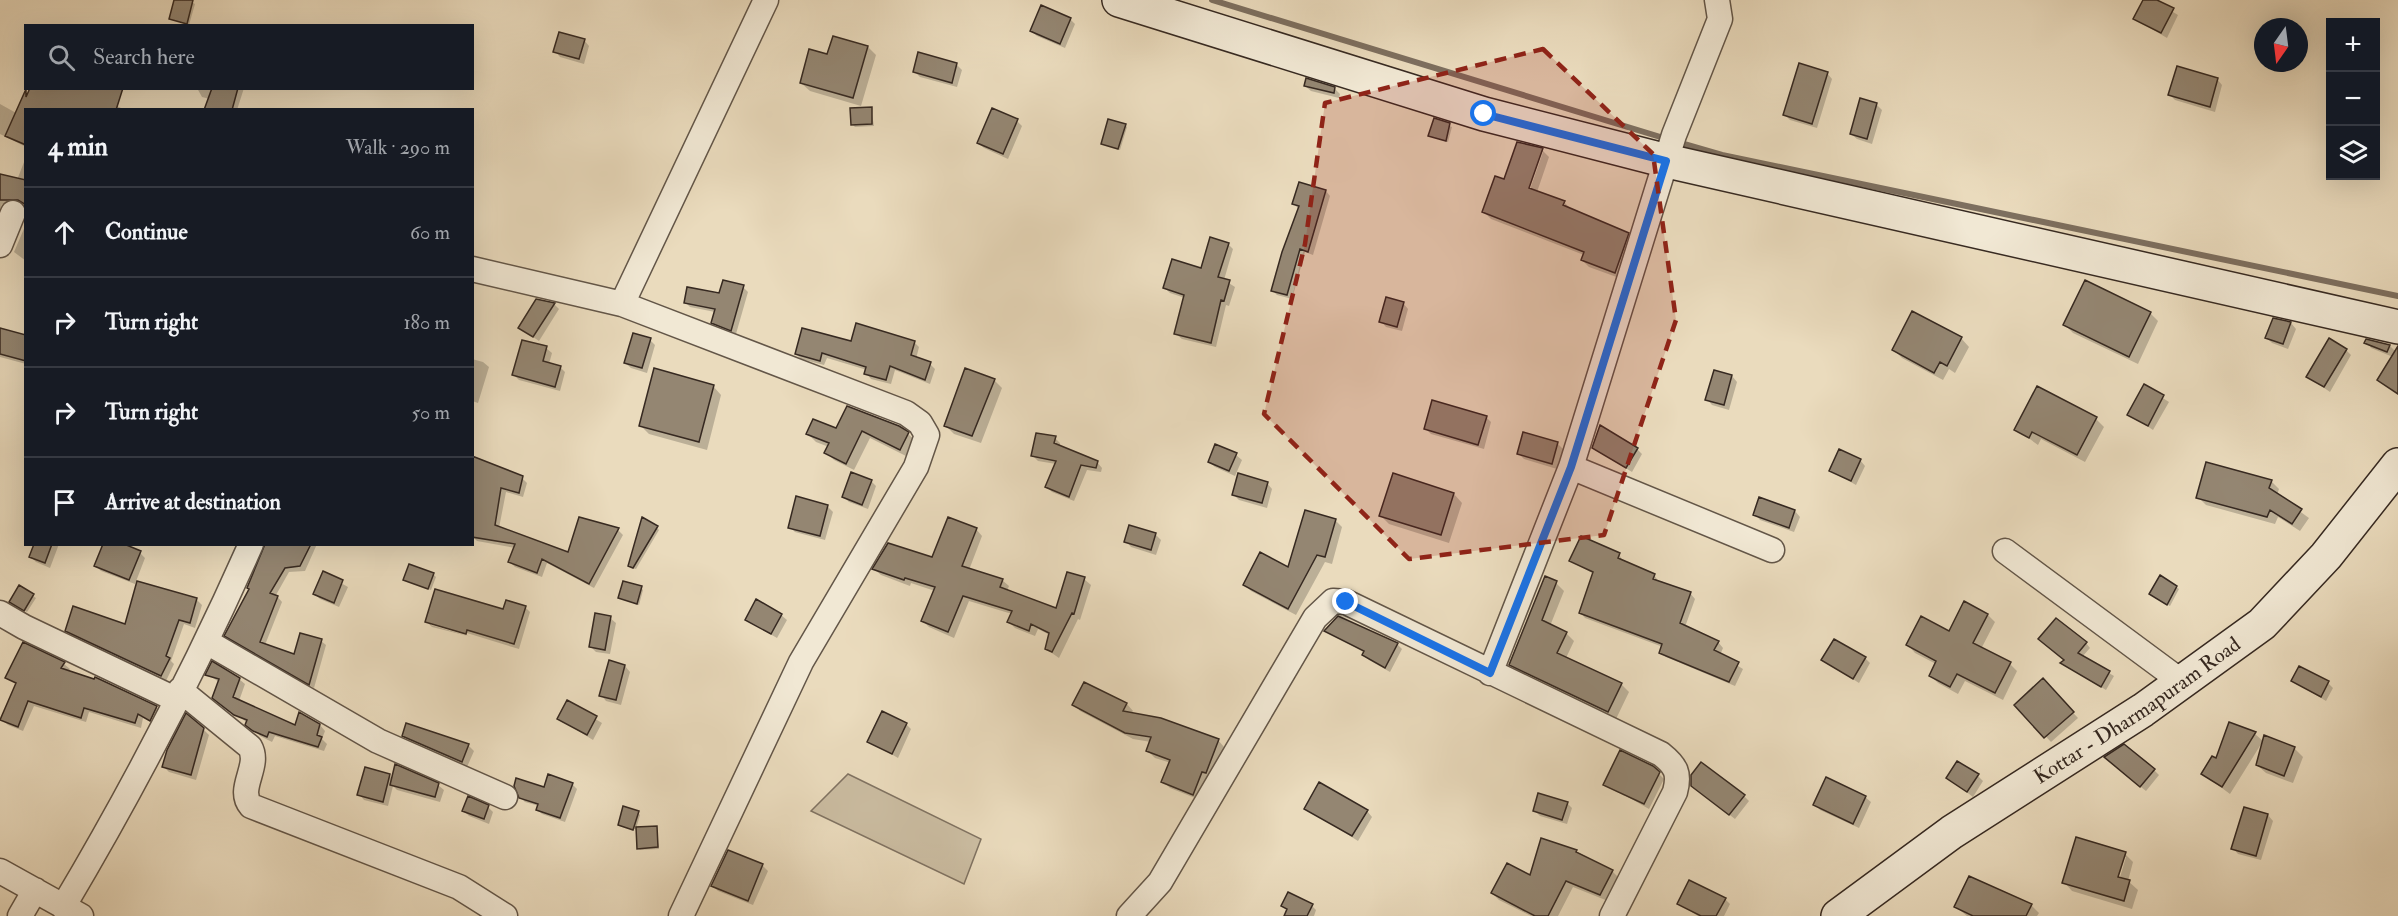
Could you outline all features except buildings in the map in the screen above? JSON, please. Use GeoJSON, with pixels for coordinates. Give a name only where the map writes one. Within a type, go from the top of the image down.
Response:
{"type":"FeatureCollection","features":[{"type":"Feature","properties":{"kind":"street"},"geometry":{"type":"LineString","coordinates":[[622,304],[766,0]]}},
{"type":"Feature","properties":{"kind":"street"},"geometry":{"type":"LineString","coordinates":[[1119,0],[1484,114],[1670,149],[2398,327]]}},
{"type":"Feature","properties":{"kind":"street"},"geometry":{"type":"LineString","coordinates":[[1490,673],[1571,467],[1670,149],[1720,19],[1717,0]]}},
{"type":"Feature","properties":{"kind":"street"},"geometry":{"type":"LineString","coordinates":[[0,246],[13,213]]}},
{"type":"Feature","properties":{"kind":"street"},"geometry":{"type":"LineString","coordinates":[[474,269],[622,304],[906,413],[920,423],[927,435],[916,467],[801,662],[681,916]]}},
{"type":"Feature","properties":{"kind":"street","name":"Kottar - Dharmapuram Road"},"geometry":{"type":"LineString","coordinates":[[1838,916],[1952,832],[2182,682],[2262,624],[2326,556],[2398,465]]}},
{"type":"Feature","properties":{"kind":"street"},"geometry":{"type":"LineString","coordinates":[[1571,467],[1772,550]]}},
{"type":"Feature","properties":{"kind":"street"},"geometry":{"type":"LineString","coordinates":[[0,872],[72,912],[87,870],[207,642],[250,546]]}},
{"type":"Feature","properties":{"kind":"street"},"geometry":{"type":"LineString","coordinates":[[2005,551],[2182,682]]}},
{"type":"Feature","properties":{"kind":"street"},"geometry":{"type":"LineString","coordinates":[[1129,916],[1160,882],[1316,618],[1333,600],[1346,602],[1661,754],[1675,766],[1678,778],[1675,792],[1612,916]]}},
{"type":"Feature","properties":{"kind":"street"},"geometry":{"type":"LineString","coordinates":[[0,613],[24,627],[178,694],[250,747],[254,760],[246,801],[251,806],[350,847],[459,887],[505,916]]}},
{"type":"Feature","properties":{"kind":"street"},"geometry":{"type":"LineString","coordinates":[[207,642],[378,741],[505,797]]}},
{"type":"Feature","properties":{"kind":"street"},"geometry":{"type":"LineString","coordinates":[[20,916],[35,890]]}},
{"type":"Feature","properties":{"kind":"highlighted area"},"geometry":{"type":"Polygon","coordinates":[[[1543,49],[1653,154],[1676,320],[1604,535],[1409,559],[1264,414],[1305,244],[1325,103],[1543,49]]]}},
{"type":"Feature","properties":{"kind":"shaded area"},"geometry":{"type":"Polygon","coordinates":[[[848,774],[981,839],[964,884],[811,811],[848,774]]]}},
{"type":"Feature","properties":{"kind":"waterway"},"geometry":{"type":"LineString","coordinates":[[1212,0],[1667,139]]}},
{"type":"Feature","properties":{"kind":"waterway"},"geometry":{"type":"LineString","coordinates":[[1677,142],[1722,155],[2398,296]]}},
{"type":"Feature","properties":{"kind":"route"},"geometry":{"type":"LineString","coordinates":[[1346,602],[1490,673],[1571,467],[1666,161],[1484,114]]}}]}
